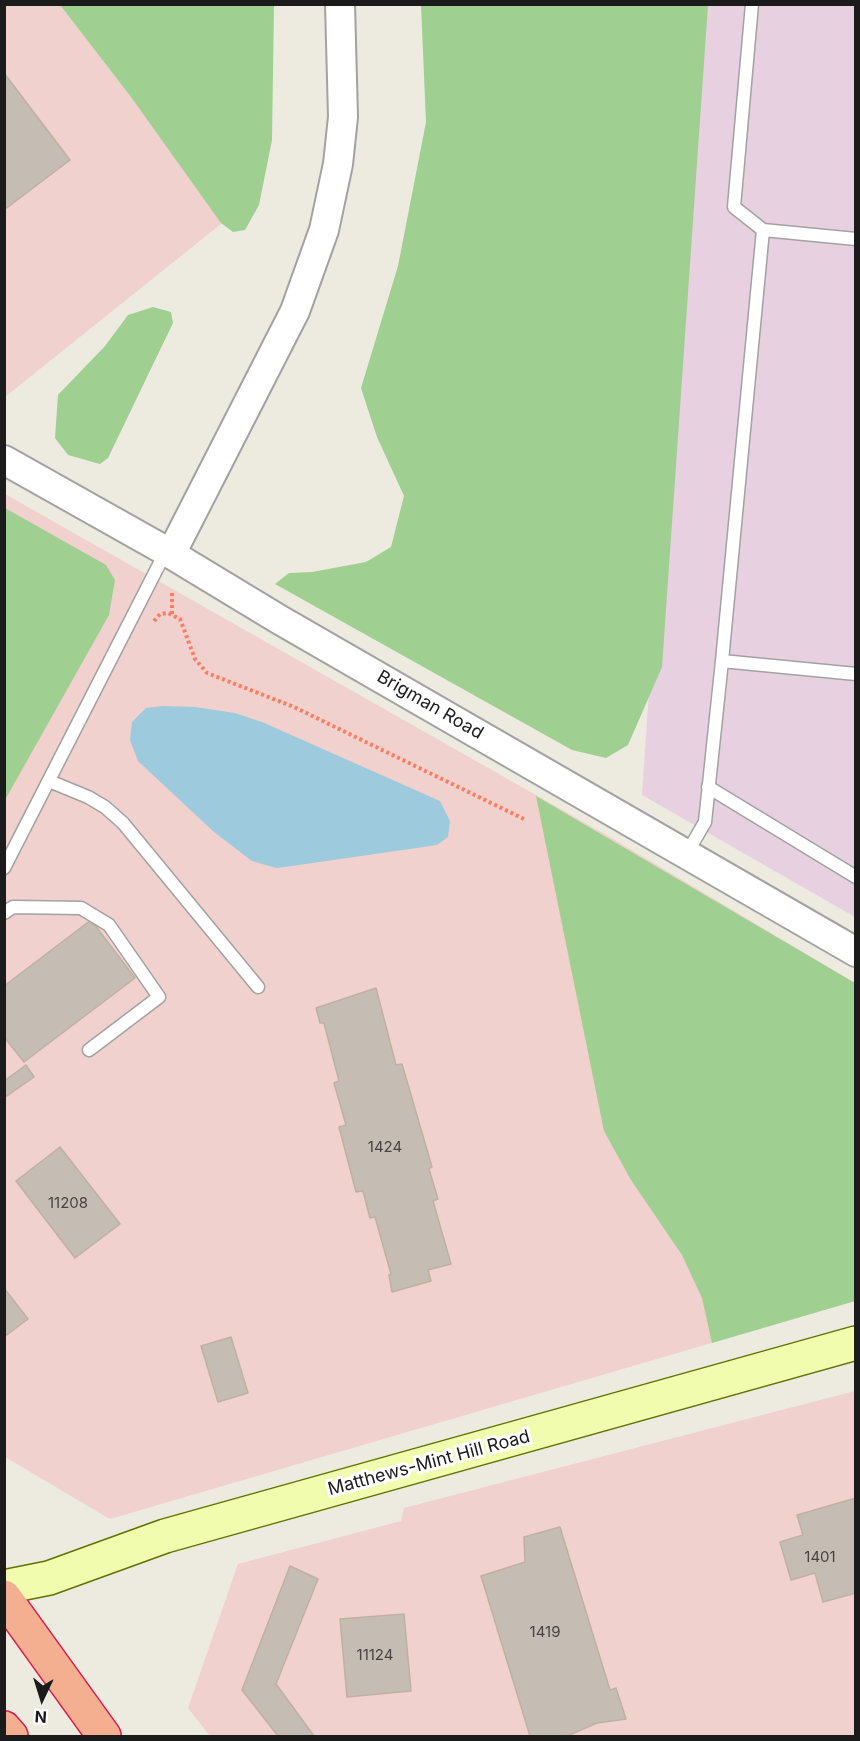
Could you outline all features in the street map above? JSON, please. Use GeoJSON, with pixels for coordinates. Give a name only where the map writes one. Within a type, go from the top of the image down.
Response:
{"type":"FeatureCollection","features":[{"type":"Feature","properties":{"kind":"highway"},"geometry":{"type":"LineString","coordinates":[[4,1597],[104,1737]]}},
{"type":"Feature","properties":{"kind":"highway"},"geometry":{"type":"LineString","coordinates":[[4,1728],[11,1737]]}},
{"type":"Feature","properties":{"kind":"main road","name":"Matthews-Mint Hill Road"},"geometry":{"type":"LineString","coordinates":[[4,1587],[49,1578],[165,1536],[855,1343]]}},
{"type":"Feature","properties":{"kind":"street"},"geometry":{"type":"LineString","coordinates":[[168,553],[295,311],[324,230],[338,164],[343,117],[340,4]]}},
{"type":"Feature","properties":{"kind":"street","name":"Brigman Road"},"geometry":{"type":"LineString","coordinates":[[4,460],[855,952]]}},
{"type":"Feature","properties":{"kind":"lane"},"geometry":{"type":"LineString","coordinates":[[752,4],[734,207],[763,230],[855,239]]}},
{"type":"Feature","properties":{"kind":"lane"},"geometry":{"type":"LineString","coordinates":[[687,853],[705,822],[763,230]]}},
{"type":"Feature","properties":{"kind":"lane"},"geometry":{"type":"LineString","coordinates":[[4,868],[168,553]]}},
{"type":"Feature","properties":{"kind":"lane"},"geometry":{"type":"LineString","coordinates":[[722,662],[855,674]]}},
{"type":"Feature","properties":{"kind":"lane"},"geometry":{"type":"LineString","coordinates":[[49,781],[96,802],[123,823],[258,987]]}},
{"type":"Feature","properties":{"kind":"lane"},"geometry":{"type":"LineString","coordinates":[[708,787],[855,877]]}},
{"type":"Feature","properties":{"kind":"lane"},"geometry":{"type":"LineString","coordinates":[[4,913],[14,907],[81,908],[109,925],[159,997],[89,1050]]}},
{"type":"Feature","properties":{"kind":"path"},"geometry":{"type":"LineString","coordinates":[[172,591],[172,614]]}},
{"type":"Feature","properties":{"kind":"path"},"geometry":{"type":"LineString","coordinates":[[148,631],[160,614],[172,614],[184,625],[195,658],[207,673],[294,707],[525,819]]}},
{"type":"Feature","properties":{"kind":"shaded area"},"geometry":{"type":"Polygon","coordinates":[[[5,5],[60,5],[226,220],[5,397],[5,5]]]}},
{"type":"Feature","properties":{"kind":"shaded area"},"geometry":{"type":"Polygon","coordinates":[[[695,5],[855,5],[855,917],[642,795],[695,5]]]}},
{"type":"Feature","properties":{"kind":"shaded area"},"geometry":{"type":"Polygon","coordinates":[[[5,494],[610,837],[855,983],[855,1301],[110,1519],[5,1457],[5,494]]]}},
{"type":"Feature","properties":{"kind":"shaded area"},"geometry":{"type":"Polygon","coordinates":[[[855,1391],[855,1736],[210,1736],[188,1708],[238,1564],[401,1521],[404,1508],[855,1391]]]}},
{"type":"Feature","properties":{"kind":"green space"},"geometry":{"type":"Polygon","coordinates":[[[60,5],[274,5],[272,140],[259,205],[245,230],[233,232],[221,223],[131,97],[60,5]]]}},
{"type":"Feature","properties":{"kind":"green space"},"geometry":{"type":"Polygon","coordinates":[[[421,5],[708,5],[662,667],[628,745],[606,758],[572,750],[275,584],[289,573],[312,572],[366,562],[391,547],[404,496],[377,437],[361,388],[398,266],[426,122],[421,5]]]}},
{"type":"Feature","properties":{"kind":"green space"},"geometry":{"type":"Polygon","coordinates":[[[153,307],[171,312],[173,323],[108,458],[100,464],[68,455],[55,438],[58,395],[105,346],[128,315],[153,307]]]}},
{"type":"Feature","properties":{"kind":"green space"},"geometry":{"type":"Polygon","coordinates":[[[5,508],[106,565],[115,580],[109,615],[5,800],[5,508]]]}},
{"type":"Feature","properties":{"kind":"green space"},"geometry":{"type":"Polygon","coordinates":[[[536,796],[855,983],[855,1301],[712,1343],[702,1298],[682,1255],[631,1180],[604,1131],[536,796]]]}},
{"type":"Feature","properties":{"kind":"water"},"geometry":{"type":"Polygon","coordinates":[[[195,707],[235,713],[262,722],[440,801],[450,821],[448,837],[437,845],[276,868],[252,861],[214,832],[138,761],[130,740],[132,722],[146,708],[195,707]]]}},
{"type":"Feature","properties":{"kind":"building"},"geometry":{"type":"Polygon","coordinates":[[[4,73],[70,160],[4,210],[4,73]]]}},
{"type":"Feature","properties":{"kind":"building"},"geometry":{"type":"Polygon","coordinates":[[[91,920],[135,978],[24,1062],[4,1037],[4,986],[91,920]]]}},
{"type":"Feature","properties":{"kind":"building"},"geometry":{"type":"Polygon","coordinates":[[[376,988],[396,1065],[402,1064],[432,1167],[429,1169],[438,1199],[433,1201],[451,1264],[428,1270],[431,1281],[392,1292],[389,1275],[391,1274],[375,1217],[370,1218],[363,1191],[356,1192],[339,1127],[346,1125],[334,1083],[339,1081],[324,1023],[320,1023],[316,1008],[376,988]]]}},
{"type":"Feature","properties":{"kind":"building"},"geometry":{"type":"Polygon","coordinates":[[[26,1065],[34,1077],[4,1098],[4,1081],[26,1065]]]}},
{"type":"Feature","properties":{"kind":"building"},"geometry":{"type":"Polygon","coordinates":[[[60,1147],[120,1224],[75,1258],[16,1181],[60,1147]]]}},
{"type":"Feature","properties":{"kind":"building"},"geometry":{"type":"Polygon","coordinates":[[[4,1288],[28,1319],[4,1337],[4,1288]]]}},
{"type":"Feature","properties":{"kind":"building"},"geometry":{"type":"Polygon","coordinates":[[[231,1337],[248,1393],[218,1402],[201,1346],[231,1337]]]}},
{"type":"Feature","properties":{"kind":"building"},"geometry":{"type":"Polygon","coordinates":[[[856,1498],[856,1593],[823,1602],[815,1573],[791,1580],[780,1542],[803,1535],[797,1515],[856,1498]]]}},
{"type":"Feature","properties":{"kind":"building"},"geometry":{"type":"Polygon","coordinates":[[[560,1527],[610,1690],[616,1688],[626,1719],[597,1723],[567,1736],[530,1736],[481,1576],[525,1562],[524,1537],[560,1527]]]}},
{"type":"Feature","properties":{"kind":"building"},"geometry":{"type":"Polygon","coordinates":[[[290,1566],[318,1579],[276,1684],[314,1736],[278,1736],[242,1690],[290,1566]]]}},
{"type":"Feature","properties":{"kind":"building"},"geometry":{"type":"Polygon","coordinates":[[[404,1614],[411,1691],[347,1697],[340,1619],[404,1614]]]}}]}
